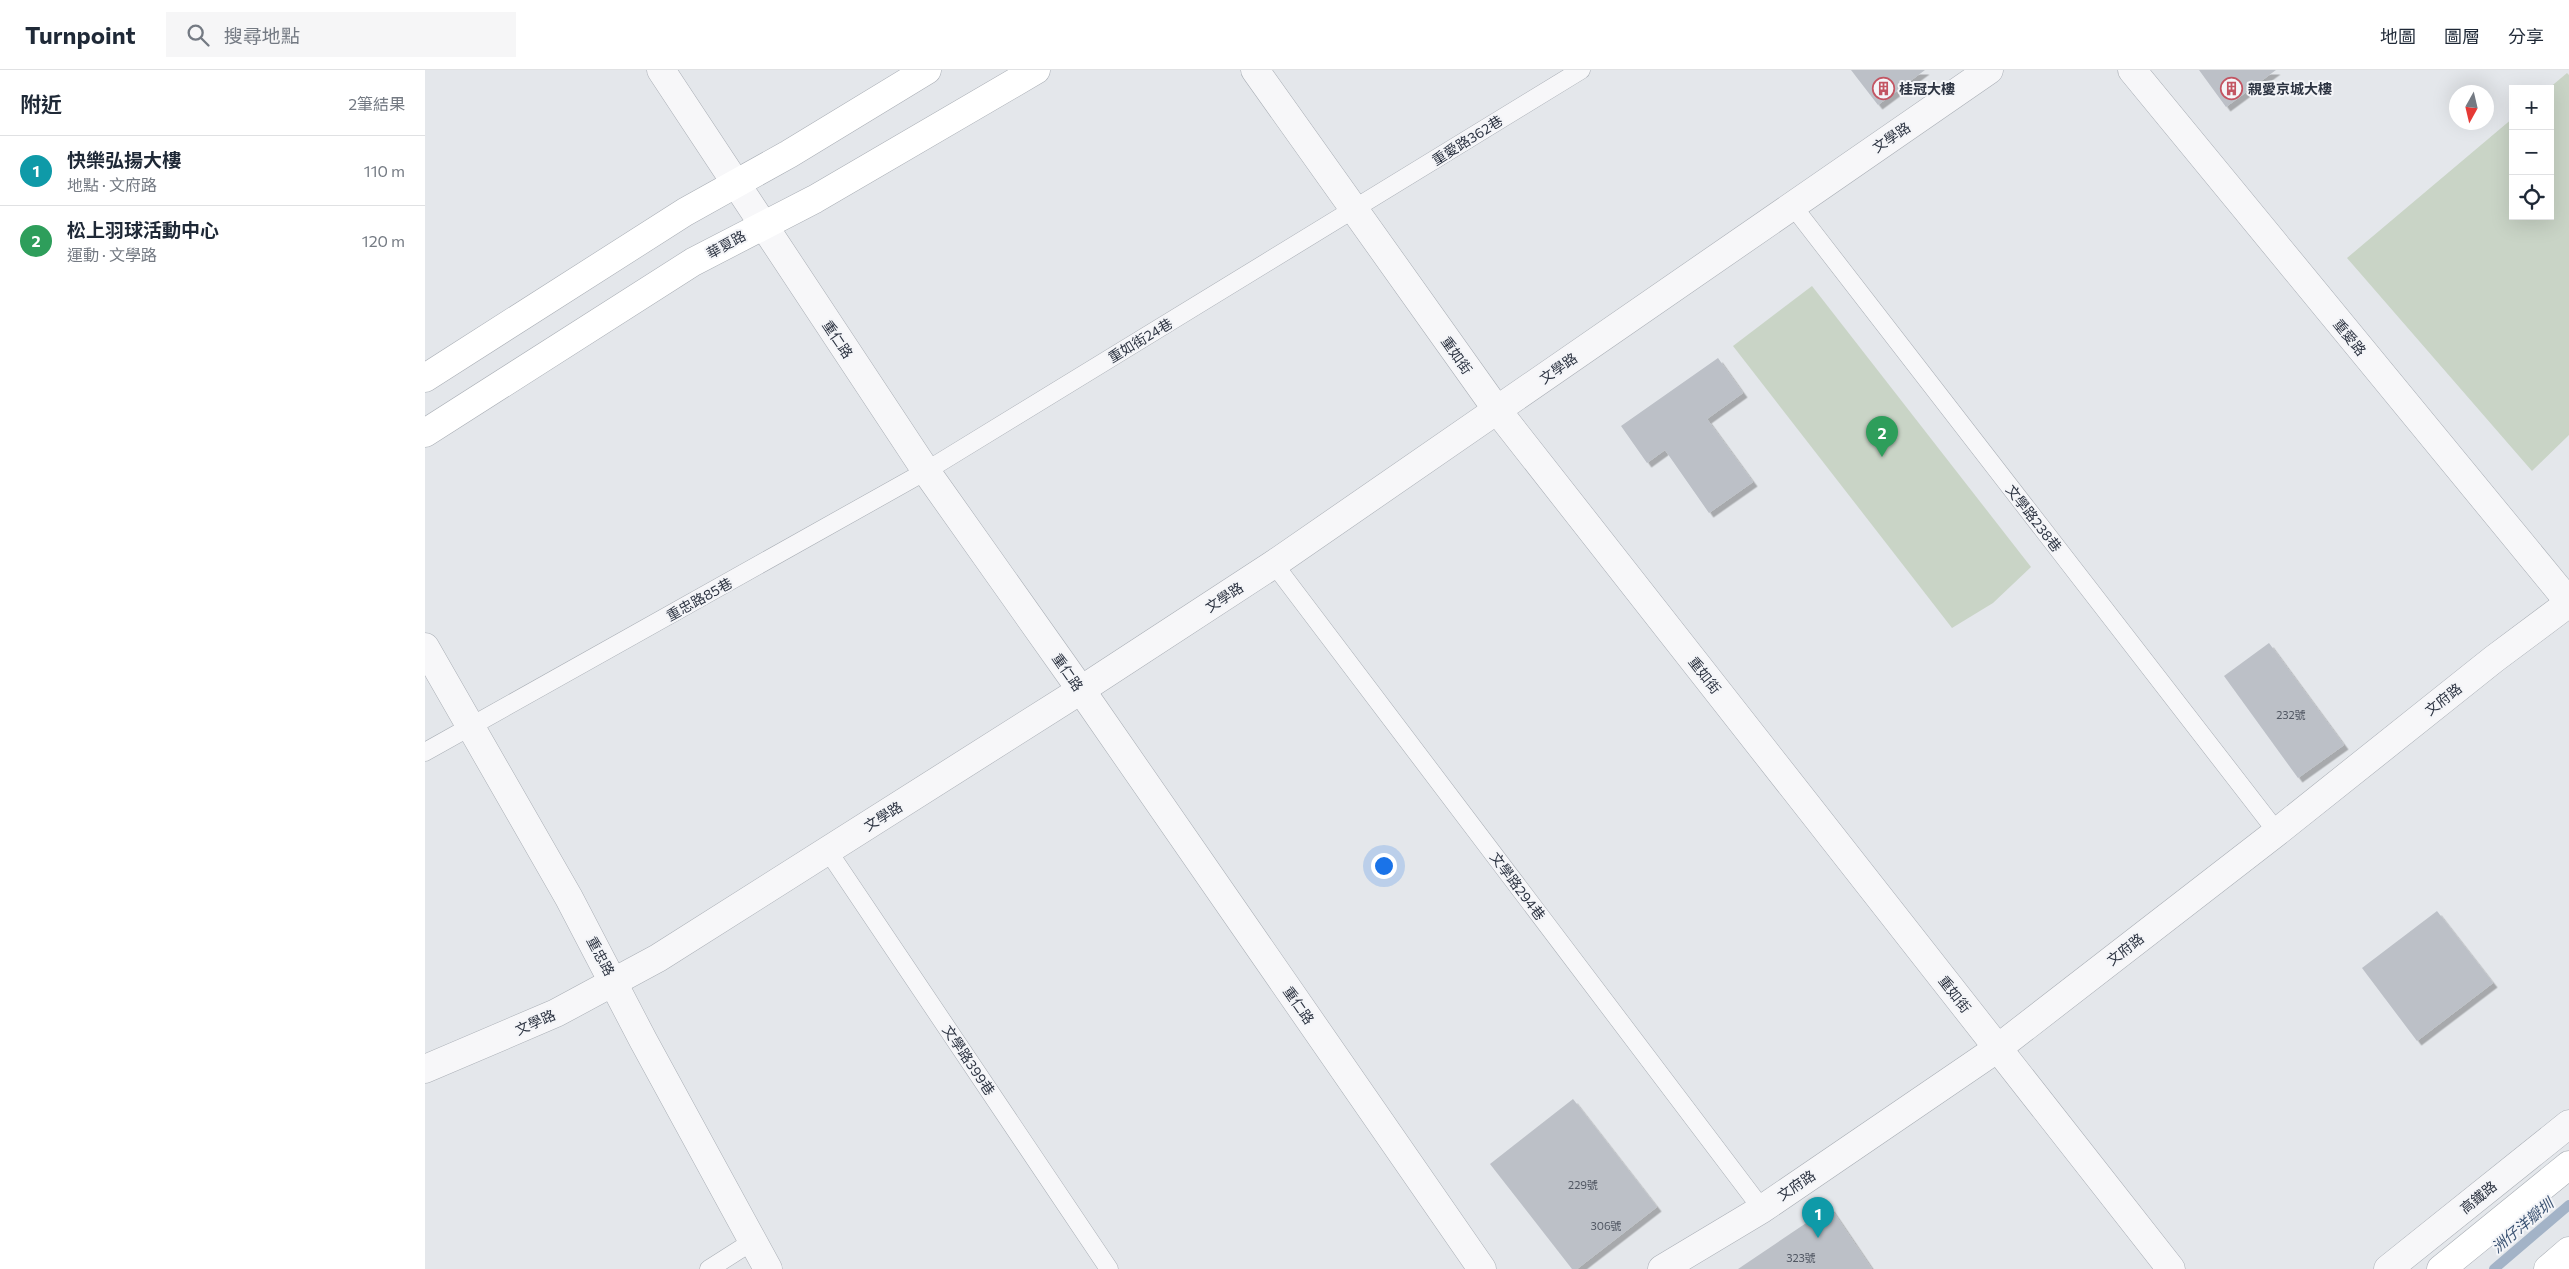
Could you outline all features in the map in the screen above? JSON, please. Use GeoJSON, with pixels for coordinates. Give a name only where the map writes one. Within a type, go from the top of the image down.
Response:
{"type":"FeatureCollection","features":[{"type":"Feature","properties":{"kind":"street","name":"重仁路"},"geometry":{"type":"LineString","coordinates":[[661,70],[926,471],[1081,690],[1482,1269]]}},
{"type":"Feature","properties":{"kind":"street"},"geometry":{"type":"LineString","coordinates":[[425,378],[734,183],[789,154],[927,70]]}},
{"type":"Feature","properties":{"kind":"street","name":"華夏路"},"geometry":{"type":"LineString","coordinates":[[425,433],[693,262],[815,199],[1036,70]]}},
{"type":"Feature","properties":{"kind":"street","name":"重如街"},"geometry":{"type":"LineString","coordinates":[[1255,70],[1497,410],[2171,1269]]}},
{"type":"Feature","properties":{"kind":"street","name":"文學路"},"geometry":{"type":"LineString","coordinates":[[425,1069],[556,1013],[615,983],[828,851],[1081,690],[1274,564],[1989,70]]}},
{"type":"Feature","properties":{"kind":"street","name":"重愛路"},"geometry":{"type":"LineString","coordinates":[[2132,70],[2569,603]]}},
{"type":"Feature","properties":{"kind":"street","name":"文府路"},"geometry":{"type":"LineString","coordinates":[[1662,1269],[1762,1209],[1998,1048],[2277,832],[2494,659],[2569,603]]}},
{"type":"Feature","properties":{"kind":"street","name":"重忠路"},"geometry":{"type":"LineString","coordinates":[[425,647],[472,726],[615,983],[643,1040],[768,1269]]}},
{"type":"Feature","properties":{"kind":"street","name":"高鐵路"},"geometry":{"type":"LineString","coordinates":[[2387,1269],[2569,1124]]}},
{"type":"Feature","properties":{"kind":"street"},"geometry":{"type":"LineString","coordinates":[[2441,1269],[2569,1165]]}},
{"type":"Feature","properties":{"kind":"street"},"geometry":{"type":"LineString","coordinates":[[2547,1269],[2569,1251]]}},
{"type":"Feature","properties":{"kind":"lane","name":"重愛路362巷"},"geometry":{"type":"LineString","coordinates":[[1354,209],[1581,70]]}},
{"type":"Feature","properties":{"kind":"lane","name":"文學路238巷"},"geometry":{"type":"LineString","coordinates":[[1792,205],[2277,832]]}},
{"type":"Feature","properties":{"kind":"lane","name":"重如街24巷"},"geometry":{"type":"LineString","coordinates":[[926,471],[1354,209]]}},
{"type":"Feature","properties":{"kind":"lane","name":"重忠路85巷"},"geometry":{"type":"LineString","coordinates":[[425,752],[926,471]]}},
{"type":"Feature","properties":{"kind":"lane","name":"文學路294巷"},"geometry":{"type":"LineString","coordinates":[[1274,564],[1762,1209]]}},
{"type":"Feature","properties":{"kind":"lane","name":"文學路399巷"},"geometry":{"type":"LineString","coordinates":[[828,851],[1109,1269]]}},
{"type":"Feature","properties":{"kind":"lane"},"geometry":{"type":"LineString","coordinates":[[709,1269],[753,1241]]}},
{"type":"Feature","properties":{"kind":"green space"},"geometry":{"type":"Polygon","coordinates":[[[2567,73],[2569,75],[2569,435],[2532,471],[2347,258],[2509,121],[2509,220],[2554,220],[2553,85],[2567,73]]]}},
{"type":"Feature","properties":{"kind":"green space"},"geometry":{"type":"Polygon","coordinates":[[[1812,286],[2031,567],[1993,603],[1952,628],[1733,346],[1812,286]]]}},
{"type":"Feature","properties":{"kind":"building","name":"桂冠大樓"},"geometry":{"type":"Polygon","coordinates":[[[1851,70],[1925,70],[1878,105],[1851,70]]]}},
{"type":"Feature","properties":{"kind":"building","name":"親愛京城大樓"},"geometry":{"type":"Polygon","coordinates":[[[2199,70],[2276,70],[2226,107],[2199,70]]]}},
{"type":"Feature","properties":{"kind":"building"},"geometry":{"type":"Polygon","coordinates":[[[1718,358],[1743,393],[1707,419],[1753,482],[1709,513],[1665,450],[1647,463],[1621,426],[1718,358]]]}},
{"type":"Feature","properties":{"kind":"building"},"geometry":{"type":"Polygon","coordinates":[[[2269,643],[2344,745],[2298,778],[2224,676],[2269,643]]]}},
{"type":"Feature","properties":{"kind":"building"},"geometry":{"type":"Polygon","coordinates":[[[2437,911],[2493,983],[2417,1041],[2362,968],[2437,911]]]}},
{"type":"Feature","properties":{"kind":"building"},"geometry":{"type":"Polygon","coordinates":[[[1573,1099],[1657,1207],[1577,1269],[1572,1269],[1490,1164],[1573,1099]]]}},
{"type":"Feature","properties":{"kind":"building"},"geometry":{"type":"Polygon","coordinates":[[[1830,1207],[1872,1269],[1738,1269],[1830,1207]]]}},
{"type":"Feature","properties":{"kind":"waterway","name":"洲仔洋瓣圳"},"geometry":{"type":"LineString","coordinates":[[2494,1269],[2569,1205]]}},
{"type":"Feature","properties":{"kind":"place","name":"桂冠大樓"},"geometry":{"type":"Point","coordinates":[1883,88]}},
{"type":"Feature","properties":{"kind":"place","name":"親愛京城大樓"},"geometry":{"type":"Point","coordinates":[2232,88]}},
{"type":"Feature","properties":{"kind":"place","name":"松上羽球活動中心"},"geometry":{"type":"Point","coordinates":[1882,457]}},
{"type":"Feature","properties":{"kind":"place","name":"快樂弘揚大樓"},"geometry":{"type":"Point","coordinates":[1818,1238]}}]}
